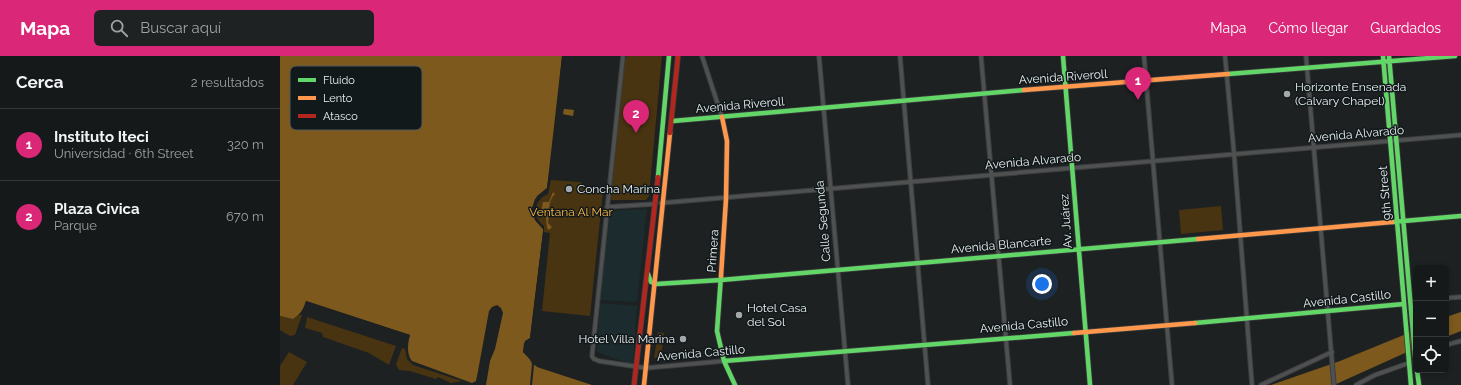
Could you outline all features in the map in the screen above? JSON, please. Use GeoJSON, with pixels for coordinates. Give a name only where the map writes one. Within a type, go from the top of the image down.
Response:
{"type":"FeatureCollection","features":[{"type":"Feature","properties":{"kind":"main road"},"geometry":{"type":"LineString","coordinates":[[634,385],[655,204],[669,56]]}},
{"type":"Feature","properties":{"kind":"main road"},"geometry":{"type":"LineString","coordinates":[[644,385],[673,121],[678,56]]}},
{"type":"Feature","properties":{"kind":"main road","name":"Av. Juárez"},"geometry":{"type":"LineString","coordinates":[[1063,56],[1090,385]]}},
{"type":"Feature","properties":{"kind":"main road","name":"9th Street"},"geometry":{"type":"LineString","coordinates":[[1383,56],[1403,221],[1413,339]]}},
{"type":"Feature","properties":{"kind":"main road","name":"Avenida Riveroll"},"geometry":{"type":"LineString","coordinates":[[673,121],[984,93],[1066,88],[1307,67],[1384,62],[1390,59],[1455,56]]}},
{"type":"Feature","properties":{"kind":"main road","name":"9th Street"},"geometry":{"type":"LineString","coordinates":[[1390,59],[1397,221],[1411,385]]}},
{"type":"Feature","properties":{"kind":"main road","name":"Primera"},"geometry":{"type":"LineString","coordinates":[[722,117],[727,141],[726,199],[716,331],[724,361],[734,385]]}},
{"type":"Feature","properties":{"kind":"main road","name":"Avenida Blancarte"},"geometry":{"type":"LineString","coordinates":[[656,284],[721,280],[837,268],[1461,216]]}},
{"type":"Feature","properties":{"kind":"main road"},"geometry":{"type":"LineString","coordinates":[[647,271],[651,282],[656,284]]}},
{"type":"Feature","properties":{"kind":"main road","name":"Avenida Castillo"},"geometry":{"type":"LineString","coordinates":[[724,361],[1328,312],[1404,304]]}},
{"type":"Feature","properties":{"kind":"main road"},"geometry":{"type":"LineString","coordinates":[[1417,373],[1419,385]]}},
{"type":"Feature","properties":{"kind":"street"},"geometry":{"type":"LineString","coordinates":[[607,207],[623,56]]}},
{"type":"Feature","properties":{"kind":"street"},"geometry":{"type":"LineString","coordinates":[[702,56],[722,117]]}},
{"type":"Feature","properties":{"kind":"street","name":"Calle Segunda"},"geometry":{"type":"LineString","coordinates":[[819,56],[848,385]]}},
{"type":"Feature","properties":{"kind":"street"},"geometry":{"type":"LineString","coordinates":[[900,56],[928,385]]}},
{"type":"Feature","properties":{"kind":"street"},"geometry":{"type":"LineString","coordinates":[[981,56],[1010,385]]}},
{"type":"Feature","properties":{"kind":"street"},"geometry":{"type":"LineString","coordinates":[[1144,56],[1172,385]]}},
{"type":"Feature","properties":{"kind":"street"},"geometry":{"type":"LineString","coordinates":[[1224,56],[1234,153],[1252,385]]}},
{"type":"Feature","properties":{"kind":"street"},"geometry":{"type":"LineString","coordinates":[[1306,56],[1334,385]]}},
{"type":"Feature","properties":{"kind":"street","name":"Avenida Alvarado"},"geometry":{"type":"LineString","coordinates":[[607,207],[726,199],[1234,153],[1461,135]]}},
{"type":"Feature","properties":{"kind":"street","name":"Avenida Castillo"},"geometry":{"type":"LineString","coordinates":[[607,207],[592,356],[594,359],[646,368],[724,361]]}},
{"type":"Feature","properties":{"kind":"street"},"geometry":{"type":"LineString","coordinates":[[1449,298],[1461,297]]}},
{"type":"Feature","properties":{"kind":"street"},"geometry":{"type":"LineString","coordinates":[[1449,344],[1461,341]]}},
{"type":"Feature","properties":{"kind":"street"},"geometry":{"type":"LineString","coordinates":[[1261,385],[1332,352]]}},
{"type":"Feature","properties":{"kind":"street"},"geometry":{"type":"LineString","coordinates":[[1356,385],[1409,360]]}},
{"type":"Feature","properties":{"kind":"shaded area"},"geometry":{"type":"Polygon","coordinates":[[[280,56],[562,56],[557,108],[574,110],[573,116],[557,113],[547,188],[537,196],[532,208],[535,220],[543,229],[543,232],[530,338],[525,341],[523,352],[537,367],[592,385],[486,385],[490,361],[495,349],[503,313],[501,308],[497,305],[492,307],[489,311],[476,381],[472,383],[412,361],[408,352],[410,335],[306,301],[301,311],[293,319],[280,316],[280,56]]]}},
{"type":"Feature","properties":{"kind":"shaded area"},"geometry":{"type":"Polygon","coordinates":[[[553,192],[555,194],[552,197],[550,204],[548,223],[552,227],[549,230],[547,228],[546,218],[540,215],[543,202],[549,202],[553,192]]]}},
{"type":"Feature","properties":{"kind":"shaded area"},"geometry":{"type":"Polygon","coordinates":[[[647,209],[637,302],[600,300],[610,211],[647,209]]]}},
{"type":"Feature","properties":{"kind":"shaded area"},"geometry":{"type":"Polygon","coordinates":[[[600,303],[637,306],[633,365],[597,352],[600,303]]]}},
{"type":"Feature","properties":{"kind":"shaded area"},"geometry":{"type":"Polygon","coordinates":[[[1461,312],[1461,331],[1449,336],[1449,316],[1461,312]]]}},
{"type":"Feature","properties":{"kind":"shaded area"},"geometry":{"type":"Polygon","coordinates":[[[1413,331],[1413,349],[1334,385],[1271,385],[1340,361],[1413,331]]]}},
{"type":"Feature","properties":{"kind":"green space"},"geometry":{"type":"Polygon","coordinates":[[[627,56],[662,56],[649,196],[646,200],[611,200],[624,61],[627,56]]]}},
{"type":"Feature","properties":{"kind":"green space","name":"Ventana Al Mar"},"geometry":{"type":"Polygon","coordinates":[[[551,180],[580,182],[595,191],[603,191],[590,316],[542,311],[550,233],[544,232],[544,226],[537,218],[536,208],[540,200],[548,194],[551,180]]]}},
{"type":"Feature","properties":{"kind":"green space"},"geometry":{"type":"Polygon","coordinates":[[[1221,206],[1223,230],[1181,234],[1179,210],[1221,206]]]}},
{"type":"Feature","properties":{"kind":"green space"},"geometry":{"type":"Polygon","coordinates":[[[299,315],[302,315],[295,335],[290,336],[280,330],[280,316],[293,319],[299,315]]]}},
{"type":"Feature","properties":{"kind":"green space"},"geometry":{"type":"Polygon","coordinates":[[[307,317],[396,346],[389,365],[369,353],[323,337],[322,333],[305,328],[307,317]]]}},
{"type":"Feature","properties":{"kind":"green space"},"geometry":{"type":"Polygon","coordinates":[[[658,332],[664,333],[661,357],[654,358],[658,332]]]}},
{"type":"Feature","properties":{"kind":"green space"},"geometry":{"type":"Polygon","coordinates":[[[402,348],[405,349],[407,359],[413,365],[462,381],[451,383],[438,377],[436,379],[410,371],[399,370],[396,364],[402,348]]]}},
{"type":"Feature","properties":{"kind":"green space"},"geometry":{"type":"Polygon","coordinates":[[[289,352],[307,362],[293,385],[280,385],[280,366],[289,352]]]}},
{"type":"Feature","properties":{"kind":"pier"},"geometry":{"type":"Polygon","coordinates":[[[562,56],[559,107],[564,108],[563,114],[558,114],[549,188],[537,201],[534,209],[536,219],[544,228],[532,338],[526,343],[525,351],[530,356],[532,362],[538,365],[594,385],[534,365],[532,385],[530,385],[532,364],[529,357],[523,352],[524,343],[530,338],[543,232],[543,229],[535,220],[532,208],[535,199],[547,188],[562,56]]]}},
{"type":"Feature","properties":{"kind":"pier"},"geometry":{"type":"Polygon","coordinates":[[[306,301],[410,335],[406,346],[407,336],[308,303],[303,312],[306,301]]]}},
{"type":"Feature","properties":{"kind":"traffic: fast"},"geometry":{"type":"LineString","coordinates":[[658,177],[669,56]]}},
{"type":"Feature","properties":{"kind":"traffic: fast"},"geometry":{"type":"LineString","coordinates":[[1063,56],[1090,385]]}},
{"type":"Feature","properties":{"kind":"traffic: fast"},"geometry":{"type":"LineString","coordinates":[[1383,56],[1411,385]]}},
{"type":"Feature","properties":{"kind":"traffic: fast"},"geometry":{"type":"LineString","coordinates":[[1389,56],[1413,337]]}},
{"type":"Feature","properties":{"kind":"traffic: fast"},"geometry":{"type":"LineString","coordinates":[[1228,74],[1455,56]]}},
{"type":"Feature","properties":{"kind":"traffic: fast"},"geometry":{"type":"LineString","coordinates":[[673,121],[1024,90]]}},
{"type":"Feature","properties":{"kind":"traffic: fast"},"geometry":{"type":"LineString","coordinates":[[1392,222],[1461,216]]}},
{"type":"Feature","properties":{"kind":"traffic: fast"},"geometry":{"type":"LineString","coordinates":[[648,274],[651,282],[656,284],[721,280],[1198,239]]}},
{"type":"Feature","properties":{"kind":"traffic: fast"},"geometry":{"type":"LineString","coordinates":[[721,276],[717,331],[724,361],[735,385]]}},
{"type":"Feature","properties":{"kind":"traffic: fast"},"geometry":{"type":"LineString","coordinates":[[1195,323],[1404,304]]}},
{"type":"Feature","properties":{"kind":"traffic: fast"},"geometry":{"type":"LineString","coordinates":[[724,361],[1074,333]]}},
{"type":"Feature","properties":{"kind":"traffic: fast"},"geometry":{"type":"LineString","coordinates":[[1417,373],[1419,385]]}},
{"type":"Feature","properties":{"kind":"traffic: slow"},"geometry":{"type":"LineString","coordinates":[[1024,90],[1228,74]]}},
{"type":"Feature","properties":{"kind":"traffic: slow"},"geometry":{"type":"LineString","coordinates":[[721,276],[726,199],[727,141],[722,117]]}},
{"type":"Feature","properties":{"kind":"traffic: slow"},"geometry":{"type":"LineString","coordinates":[[644,385],[670,133]]}},
{"type":"Feature","properties":{"kind":"traffic: slow"},"geometry":{"type":"LineString","coordinates":[[1198,239],[1392,222]]}},
{"type":"Feature","properties":{"kind":"traffic: slow"},"geometry":{"type":"LineString","coordinates":[[1074,333],[1195,323]]}},
{"type":"Feature","properties":{"kind":"traffic: jam"},"geometry":{"type":"LineString","coordinates":[[670,133],[678,56]]}},
{"type":"Feature","properties":{"kind":"traffic: jam"},"geometry":{"type":"LineString","coordinates":[[634,385],[658,177]]}},
{"type":"Feature","properties":{"kind":"place","name":"Horizonte Ensenada (Calvary Chapel)"},"geometry":{"type":"Point","coordinates":[1287,94]}},
{"type":"Feature","properties":{"kind":"place","name":"Instituto Iteci"},"geometry":{"type":"Point","coordinates":[1138,100]}},
{"type":"Feature","properties":{"kind":"place","name":"Plaza Civica"},"geometry":{"type":"Point","coordinates":[636,133]}},
{"type":"Feature","properties":{"kind":"place","name":"Concha Marina"},"geometry":{"type":"Point","coordinates":[569,189]}},
{"type":"Feature","properties":{"kind":"place","name":"Hotel Casa del Sol"},"geometry":{"type":"Point","coordinates":[739,315]}},
{"type":"Feature","properties":{"kind":"place","name":"Hotel Villa Marina"},"geometry":{"type":"Point","coordinates":[683,339]}}]}
